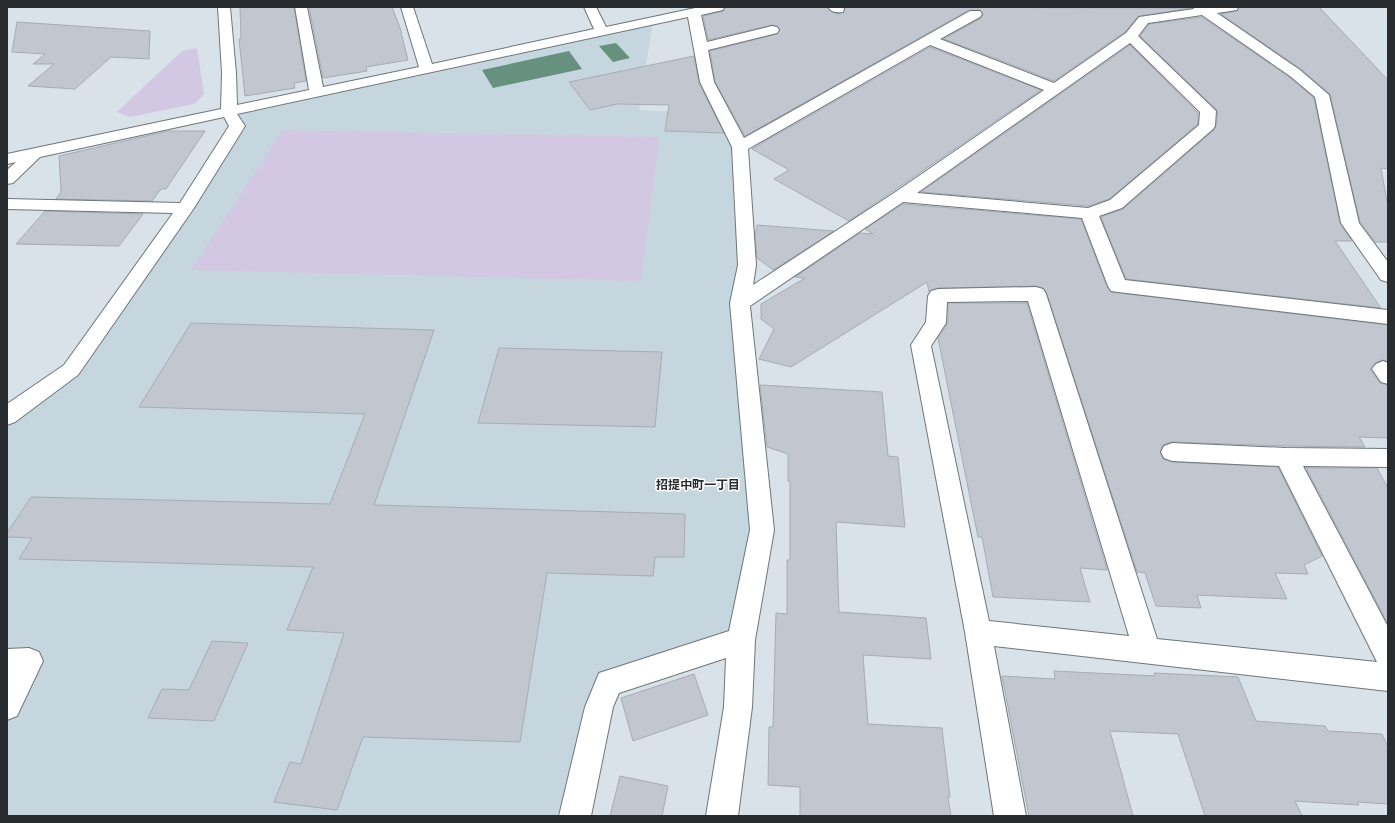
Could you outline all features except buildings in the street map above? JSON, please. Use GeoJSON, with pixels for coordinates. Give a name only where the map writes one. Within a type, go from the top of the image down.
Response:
{"type":"FeatureCollection","features":[{"type":"Feature","properties":{"kind":"street"},"geometry":{"type":"LineString","coordinates":[[11,410],[71,370],[184,208],[237,126],[229,112],[229,73],[224,7]]}},
{"type":"Feature","properties":{"kind":"street"},"geometry":{"type":"LineString","coordinates":[[300,7],[317,93]]}},
{"type":"Feature","properties":{"kind":"street"},"geometry":{"type":"LineString","coordinates":[[407,7],[427,70]]}},
{"type":"Feature","properties":{"kind":"street"},"geometry":{"type":"LineString","coordinates":[[590,7],[602,32]]}},
{"type":"Feature","properties":{"kind":"street"},"geometry":{"type":"LineString","coordinates":[[7,159],[602,32],[688,11],[718,7]]}},
{"type":"Feature","properties":{"kind":"street"},"geometry":{"type":"LineString","coordinates":[[740,303],[900,197],[1131,36],[1140,16],[1232,7]]}},
{"type":"Feature","properties":{"kind":"street"},"geometry":{"type":"LineString","coordinates":[[1202,10],[1295,74],[1322,95],[1350,223],[1382,260],[1388,276]]}},
{"type":"Feature","properties":{"kind":"street"},"geometry":{"type":"LineString","coordinates":[[688,11],[701,48],[707,82],[740,147],[747,264],[740,303],[762,530],[741,640],[738,707],[722,816]]}},
{"type":"Feature","properties":{"kind":"street"},"geometry":{"type":"LineString","coordinates":[[740,147],[975,14]]}},
{"type":"Feature","properties":{"kind":"street"},"geometry":{"type":"LineString","coordinates":[[701,48],[772,30]]}},
{"type":"Feature","properties":{"kind":"street"},"geometry":{"type":"LineString","coordinates":[[900,197],[1089,213],[1116,204],[1207,126],[1208,111],[1131,36]]}},
{"type":"Feature","properties":{"kind":"street"},"geometry":{"type":"LineString","coordinates":[[930,40],[1055,89]]}},
{"type":"Feature","properties":{"kind":"street"},"geometry":{"type":"LineString","coordinates":[[7,179],[35,153]]}},
{"type":"Feature","properties":{"kind":"street"},"geometry":{"type":"LineString","coordinates":[[7,204],[184,208]]}},
{"type":"Feature","properties":{"kind":"street"},"geometry":{"type":"LineString","coordinates":[[1089,213],[1118,286],[1388,317]]}},
{"type":"Feature","properties":{"kind":"street"},"geometry":{"type":"LineString","coordinates":[[1010,816],[978,632],[921,346],[936,323],[938,296],[1036,294],[1147,651]]}},
{"type":"Feature","properties":{"kind":"street"},"geometry":{"type":"LineString","coordinates":[[1172,452],[1286,457],[1388,458]]}},
{"type":"Feature","properties":{"kind":"street"},"geometry":{"type":"LineString","coordinates":[[1286,457],[1388,655]]}},
{"type":"Feature","properties":{"kind":"street"},"geometry":{"type":"LineString","coordinates":[[978,632],[1388,677]]}},
{"type":"Feature","properties":{"kind":"street"},"geometry":{"type":"LineString","coordinates":[[575,816],[599,707],[609,683],[741,640]]}},
{"type":"Feature","properties":{"kind":"street"},"geometry":{"type":"LineString","coordinates":[[7,662],[29,661],[7,706]]}},
{"type":"Feature","properties":{"kind":"shaded area"},"geometry":{"type":"Polygon","coordinates":[[[653,21],[639,110],[723,114],[740,147],[762,530],[741,640],[609,683],[576,816],[7,816],[7,416],[71,370],[237,127],[229,113],[653,21]]]}},
{"type":"Feature","properties":{"kind":"shaded area"},"geometry":{"type":"Polygon","coordinates":[[[616,43],[630,58],[613,62],[599,46],[616,43]]]}},
{"type":"Feature","properties":{"kind":"shaded area"},"geometry":{"type":"Polygon","coordinates":[[[197,48],[204,94],[194,104],[130,117],[117,112],[182,51],[197,48]]]}},
{"type":"Feature","properties":{"kind":"shaded area"},"geometry":{"type":"Polygon","coordinates":[[[569,51],[582,69],[493,88],[482,70],[569,51]]]}},
{"type":"Feature","properties":{"kind":"shaded area"},"geometry":{"type":"Polygon","coordinates":[[[283,130],[659,137],[641,281],[191,270],[283,130]]]}},
{"type":"Feature","properties":{"kind":"district","name":"招提中町一丁目"},"geometry":{"type":"Point","coordinates":[698,485]}}]}
